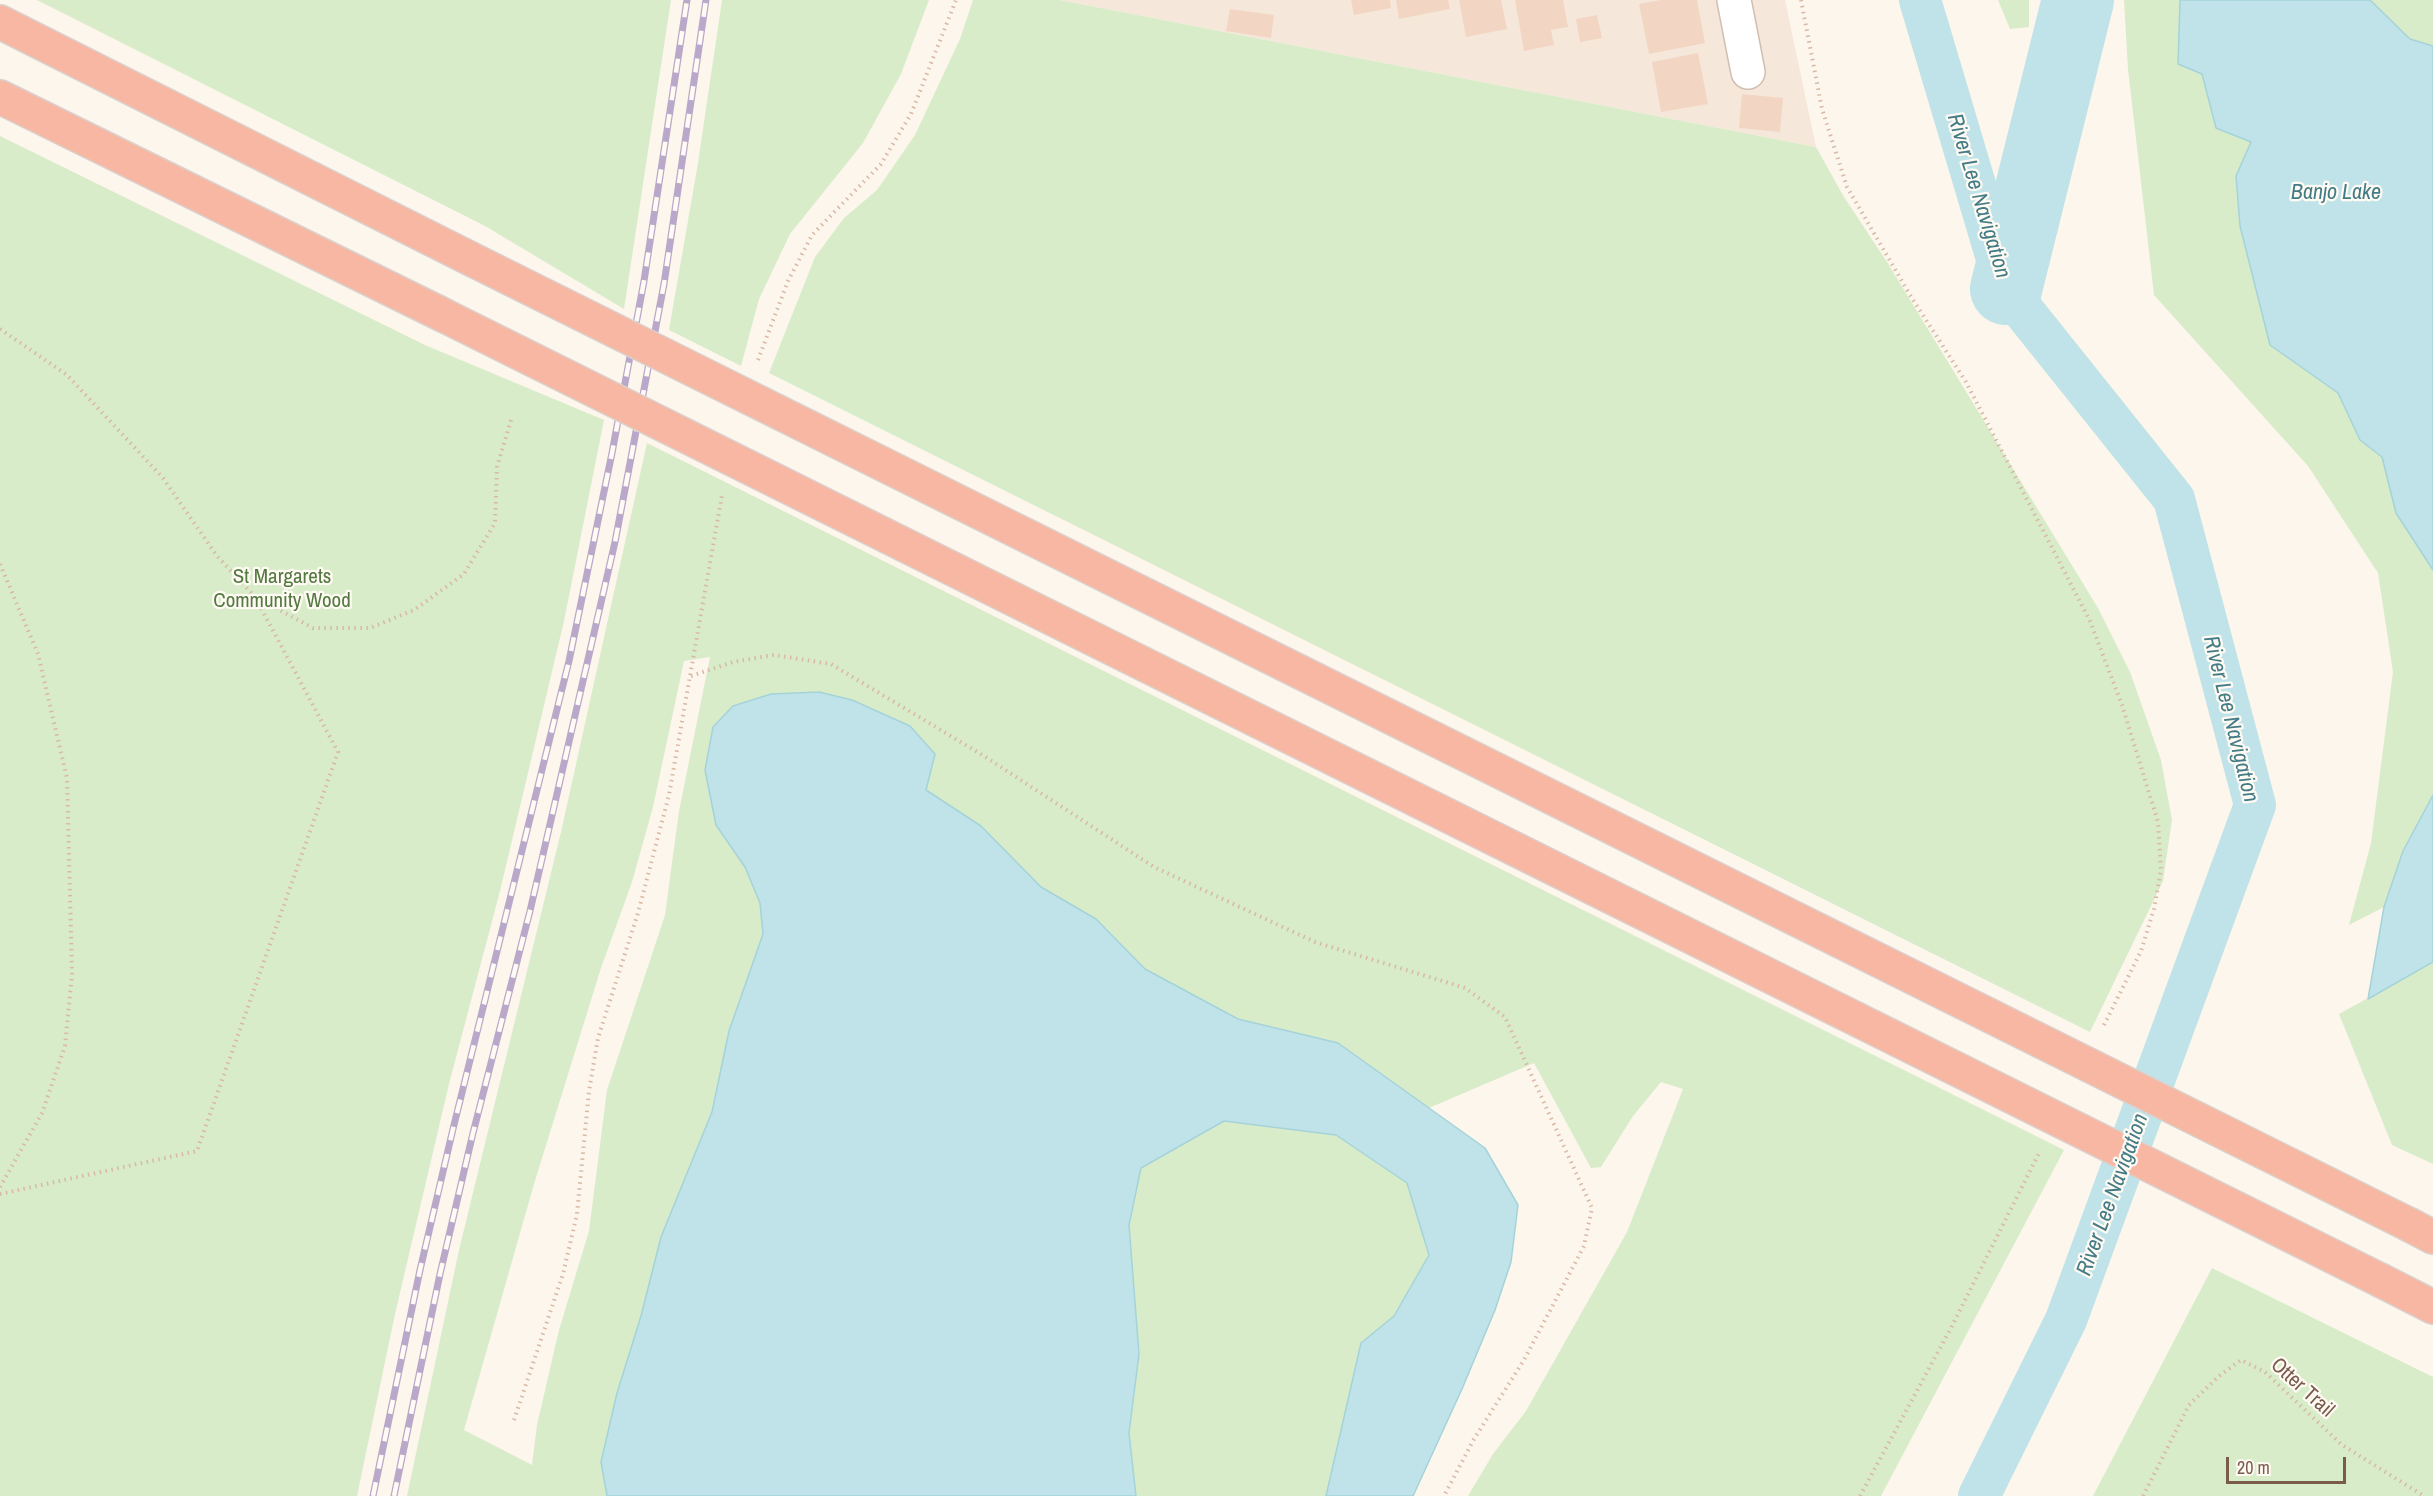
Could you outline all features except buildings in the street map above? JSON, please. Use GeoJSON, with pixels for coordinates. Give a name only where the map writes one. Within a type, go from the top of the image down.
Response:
{"type":"FeatureCollection","features":[{"type":"Feature","properties":{"kind":"highway"},"geometry":{"type":"LineString","coordinates":[[0,22],[2421,1231]]}},
{"type":"Feature","properties":{"kind":"highway"},"geometry":{"type":"LineString","coordinates":[[0,97],[441,314],[2433,1307]]}},
{"type":"Feature","properties":{"kind":"lane"},"geometry":{"type":"LineString","coordinates":[[1734,0],[1748,72]]}},
{"type":"Feature","properties":{"kind":"path"},"geometry":{"type":"LineString","coordinates":[[756,367],[788,281],[812,236],[881,164],[911,114],[956,0]]}},
{"type":"Feature","properties":{"kind":"path"},"geometry":{"type":"LineString","coordinates":[[1801,0],[1822,109],[1847,187],[1910,295],[1966,382],[2090,621],[2122,705],[2158,822],[2161,870],[2141,951]]}},
{"type":"Feature","properties":{"kind":"path"},"geometry":{"type":"LineString","coordinates":[[0,329],[67,375],[163,478],[217,556],[255,597],[338,752],[197,1151],[0,1194]]}},
{"type":"Feature","properties":{"kind":"path"},"geometry":{"type":"LineString","coordinates":[[255,597],[314,628],[370,628],[414,610],[464,574],[495,523],[497,467],[511,420]]}},
{"type":"Feature","properties":{"kind":"path"},"geometry":{"type":"LineString","coordinates":[[514,1420],[565,1264],[577,1214],[589,1091],[598,1038],[638,913],[669,795],[691,676],[713,535],[723,490]]}},
{"type":"Feature","properties":{"kind":"path"},"geometry":{"type":"LineString","coordinates":[[0,564],[38,654],[67,778],[72,974],[65,1046],[42,1113],[0,1187]]}},
{"type":"Feature","properties":{"kind":"path"},"geometry":{"type":"LineString","coordinates":[[691,676],[733,662],[774,655],[831,664],[984,756],[1154,867],[1315,942],[1465,988],[1505,1017],[1592,1208],[1584,1246],[1524,1360],[1474,1439],[1444,1496]]}},
{"type":"Feature","properties":{"kind":"path"},"geometry":{"type":"LineString","coordinates":[[1860,1496],[1952,1326]]}},
{"type":"Feature","properties":{"kind":"path","name":"Otter Trail"},"geometry":{"type":"LineString","coordinates":[[2143,1496],[2189,1405],[2219,1376],[2241,1360],[2265,1371],[2342,1445],[2424,1496]]}},
{"type":"Feature","properties":{"kind":"shaded area"},"geometry":{"type":"Polygon","coordinates":[[[1060,0],[1785,0],[1816,147],[1060,0]]]}},
{"type":"Feature","properties":{"kind":"green space"},"geometry":{"type":"Polygon","coordinates":[[[37,0],[671,0],[624,309],[485,226],[37,0]]]}},
{"type":"Feature","properties":{"kind":"green space"},"geometry":{"type":"Polygon","coordinates":[[[722,0],[929,0],[901,74],[863,143],[790,234],[759,299],[741,366],[669,330],[698,163],[722,0]]]}},
{"type":"Feature","properties":{"kind":"green space"},"geometry":{"type":"Polygon","coordinates":[[[973,0],[1060,0],[1816,147],[1844,197],[1887,262],[2098,608],[2130,672],[2161,760],[2172,820],[2163,881],[2090,1032],[769,373],[815,257],[844,218],[877,190],[915,135],[960,39],[973,0]]]}},
{"type":"Feature","properties":{"kind":"green space"},"geometry":{"type":"Polygon","coordinates":[[[1998,0],[2029,0],[2029,27],[2010,29],[1998,0]]]}},
{"type":"Feature","properties":{"kind":"green space"},"geometry":{"type":"Polygon","coordinates":[[[2124,0],[2180,0],[2178,64],[2202,74],[2216,128],[2251,142],[2236,176],[2270,344],[2338,393],[2360,440],[2382,457],[2396,513],[2433,570],[2433,795],[2403,851],[2384,907],[2349,925],[2371,843],[2393,672],[2378,573],[2308,466],[2154,295],[2128,69],[2124,0]]]}},
{"type":"Feature","properties":{"kind":"green space"},"geometry":{"type":"Polygon","coordinates":[[[2370,0],[2433,0],[2433,46],[2410,39],[2370,0]]]}},
{"type":"Feature","properties":{"kind":"green space","name":"St Margarets Community Wood"},"geometry":{"type":"Polygon","coordinates":[[[0,136],[425,345],[604,420],[564,621],[500,891],[449,1084],[395,1314],[357,1496],[0,1496],[0,136]]]}},
{"type":"Feature","properties":{"kind":"green space"},"geometry":{"type":"Polygon","coordinates":[[[647,443],[2064,1150],[1881,1496],[1468,1496],[1493,1454],[1526,1411],[1627,1232],[1683,1089],[1661,1082],[1633,1116],[1601,1167],[1591,1168],[1534,1063],[1429,1108],[1338,1043],[1238,1019],[1145,969],[1096,919],[1041,887],[981,826],[925,790],[935,754],[852,700],[819,692],[771,694],[733,706],[713,727],[705,770],[716,825],[745,867],[760,903],[763,934],[729,1031],[712,1112],[661,1237],[641,1316],[617,1393],[601,1462],[607,1496],[407,1496],[459,1250],[561,832],[647,443]],[[710,657],[684,661],[653,807],[632,882],[601,968],[534,1184],[464,1430],[532,1465],[537,1425],[559,1330],[589,1231],[607,1090],[665,915],[679,811],[710,657]]]}},
{"type":"Feature","properties":{"kind":"green space"},"geometry":{"type":"Polygon","coordinates":[[[2433,962],[2433,1164],[2392,1145],[2339,1014],[2433,962]]]}},
{"type":"Feature","properties":{"kind":"green space"},"geometry":{"type":"Polygon","coordinates":[[[1224,1121],[1336,1135],[1407,1183],[1429,1255],[1394,1316],[1361,1343],[1326,1496],[1136,1496],[1129,1433],[1139,1354],[1129,1225],[1141,1167],[1224,1121]]]}},
{"type":"Feature","properties":{"kind":"green space"},"geometry":{"type":"Polygon","coordinates":[[[2212,1268],[2433,1377],[2433,1496],[2093,1496],[2212,1268]]]}},
{"type":"Feature","properties":{"kind":"water","name":"Banjo Lake"},"geometry":{"type":"Polygon","coordinates":[[[2180,0],[2370,0],[2410,39],[2433,46],[2433,570],[2396,513],[2382,457],[2360,440],[2338,393],[2270,345],[2240,226],[2236,176],[2251,142],[2216,128],[2202,74],[2178,64],[2180,0]]]}},
{"type":"Feature","properties":{"kind":"water"},"geometry":{"type":"Polygon","coordinates":[[[819,692],[852,700],[910,726],[935,754],[926,790],[981,826],[1041,887],[1096,919],[1145,969],[1238,1019],[1338,1043],[1485,1148],[1518,1205],[1511,1262],[1495,1310],[1462,1389],[1413,1496],[1326,1496],[1361,1343],[1394,1316],[1429,1255],[1407,1183],[1336,1135],[1224,1121],[1141,1168],[1129,1225],[1139,1354],[1129,1433],[1136,1496],[607,1496],[601,1462],[617,1393],[641,1316],[661,1237],[712,1112],[729,1031],[763,934],[760,903],[745,867],[716,825],[705,770],[713,727],[733,706],[771,694],[819,692]]]}},
{"type":"Feature","properties":{"kind":"water"},"geometry":{"type":"Polygon","coordinates":[[[2433,795],[2433,962],[2368,999],[2384,907],[2403,851],[2433,795]]]}},
{"type":"Feature","properties":{"kind":"waterway","name":"River Lee Navigation"},"geometry":{"type":"LineString","coordinates":[[1920,0],[2006,289],[2174,499],[2255,805],[2066,1320],[1979,1496]]}},
{"type":"Feature","properties":{"kind":"waterway"},"geometry":{"type":"LineString","coordinates":[[2006,289],[2078,0]]}},
{"type":"Feature","properties":{"kind":"railway"},"geometry":{"type":"LineString","coordinates":[[373,1496],[420,1270],[453,1129],[569,661],[612,453],[644,281],[687,0]]}},
{"type":"Feature","properties":{"kind":"railway"},"geometry":{"type":"LineString","coordinates":[[394,1496],[440,1274],[473,1133],[530,911],[615,542],[664,284],[706,0]]}}]}
